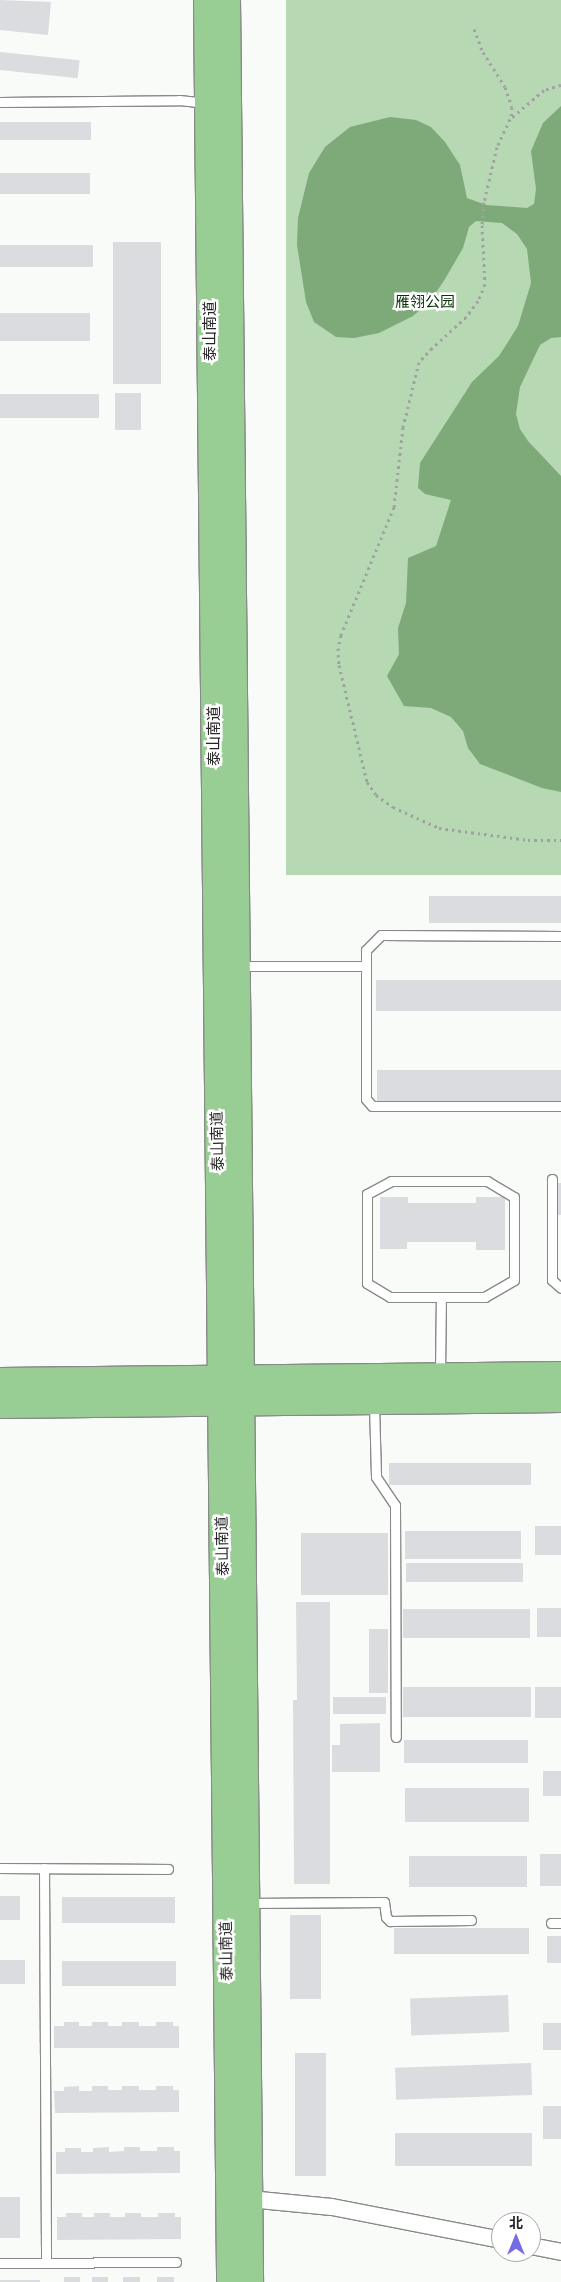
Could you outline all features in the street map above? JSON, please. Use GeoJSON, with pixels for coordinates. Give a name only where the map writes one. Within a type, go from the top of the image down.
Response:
{"type":"FeatureCollection","features":[{"type":"Feature","properties":{"kind":"main road","name":"泰山南道"},"geometry":{"type":"LineString","coordinates":[[207,0],[230,1390],[245,1903],[250,2282]]}},
{"type":"Feature","properties":{"kind":"main road","name":"泰山南道"},"geometry":{"type":"LineString","coordinates":[[227,0],[236,966],[230,1390],[230,2282]]}},
{"type":"Feature","properties":{"kind":"main road"},"geometry":{"type":"LineString","coordinates":[[0,1404],[440,1376],[561,1375]]}},
{"type":"Feature","properties":{"kind":"main road"},"geometry":{"type":"LineString","coordinates":[[0,1381],[230,1390],[374,1401],[561,1399]]}},
{"type":"Feature","properties":{"kind":"street"},"geometry":{"type":"LineString","coordinates":[[249,2199],[332,2207],[491,2238]]}},
{"type":"Feature","properties":{"kind":"street"},"geometry":{"type":"LineString","coordinates":[[541,2248],[561,2252]]}},
{"type":"Feature","properties":{"kind":"lane"},"geometry":{"type":"LineString","coordinates":[[0,102],[179,100],[208,104]]}},
{"type":"Feature","properties":{"kind":"lane"},"geometry":{"type":"LineString","coordinates":[[561,936],[381,936],[366,950],[366,1099],[372,1106],[561,1106]]}},
{"type":"Feature","properties":{"kind":"lane"},"geometry":{"type":"LineString","coordinates":[[236,966],[366,966]]}},
{"type":"Feature","properties":{"kind":"lane"},"geometry":{"type":"LineString","coordinates":[[552,1179],[552,1280],[561,1288]]}},
{"type":"Feature","properties":{"kind":"lane"},"geometry":{"type":"LineString","coordinates":[[390,1181],[487,1181],[514,1197],[514,1280],[485,1298],[441,1297],[390,1297],[367,1283],[367,1194],[390,1181]]}},
{"type":"Feature","properties":{"kind":"lane"},"geometry":{"type":"LineString","coordinates":[[440,1376],[441,1297]]}},
{"type":"Feature","properties":{"kind":"lane"},"geometry":{"type":"LineString","coordinates":[[374,1401],[376,1477],[394,1505],[396,1738]]}},
{"type":"Feature","properties":{"kind":"lane"},"geometry":{"type":"LineString","coordinates":[[0,1868],[168,1869]]}},
{"type":"Feature","properties":{"kind":"lane"},"geometry":{"type":"LineString","coordinates":[[44,1868],[46,2263]]}},
{"type":"Feature","properties":{"kind":"lane"},"geometry":{"type":"LineString","coordinates":[[245,1903],[384,1902],[386,1917],[390,1921],[471,1920]]}},
{"type":"Feature","properties":{"kind":"lane"},"geometry":{"type":"LineString","coordinates":[[550,1923],[561,1923]]}},
{"type":"Feature","properties":{"kind":"lane"},"geometry":{"type":"LineString","coordinates":[[0,2263],[176,2262]]}},
{"type":"Feature","properties":{"kind":"path"},"geometry":{"type":"LineString","coordinates":[[474,29],[483,52],[506,87],[512,107],[510,119],[497,147],[484,202],[482,225],[485,284],[478,301],[466,317],[419,362],[403,427],[394,507],[341,635],[339,665],[367,782],[376,795],[393,807],[439,828],[528,840],[561,840]]}},
{"type":"Feature","properties":{"kind":"path"},"geometry":{"type":"LineString","coordinates":[[510,119],[544,90],[561,85]]}},
{"type":"Feature","properties":{"kind":"green space","name":"雁翎公园"},"geometry":{"type":"Polygon","coordinates":[[[286,0],[561,0],[561,875],[286,875],[286,0]]]}},
{"type":"Feature","properties":{"kind":"shaded area"},"geometry":{"type":"Polygon","coordinates":[[[561,106],[561,337],[551,338],[540,345],[520,387],[516,414],[520,429],[528,441],[561,476],[561,792],[542,788],[480,764],[468,748],[463,731],[451,717],[431,708],[404,706],[387,676],[399,654],[398,628],[406,603],[408,558],[436,546],[451,500],[425,494],[418,488],[420,463],[472,382],[499,356],[518,326],[531,283],[527,249],[517,234],[502,223],[476,221],[469,227],[463,248],[431,300],[413,316],[379,333],[354,338],[336,337],[314,322],[306,302],[297,245],[298,218],[309,173],[325,147],[350,127],[390,117],[416,120],[431,127],[445,142],[460,165],[467,198],[486,205],[527,208],[534,204],[536,189],[531,151],[543,123],[561,106]]]}},
{"type":"Feature","properties":{"kind":"building"},"geometry":{"type":"Polygon","coordinates":[[[0,0],[51,2],[48,35],[0,30],[0,0]]]}},
{"type":"Feature","properties":{"kind":"building"},"geometry":{"type":"Polygon","coordinates":[[[0,52],[80,60],[78,78],[0,70],[0,52]]]}},
{"type":"Feature","properties":{"kind":"building"},"geometry":{"type":"Polygon","coordinates":[[[0,122],[91,122],[91,140],[0,140],[0,122]]]}},
{"type":"Feature","properties":{"kind":"building"},"geometry":{"type":"Polygon","coordinates":[[[0,173],[90,173],[90,194],[0,194],[0,173]]]}},
{"type":"Feature","properties":{"kind":"building"},"geometry":{"type":"Polygon","coordinates":[[[113,242],[161,242],[161,384],[113,384],[113,242]]]}},
{"type":"Feature","properties":{"kind":"building"},"geometry":{"type":"Polygon","coordinates":[[[0,245],[93,245],[93,267],[0,267],[0,245]]]}},
{"type":"Feature","properties":{"kind":"building"},"geometry":{"type":"Polygon","coordinates":[[[0,313],[90,313],[90,341],[0,341],[0,313]]]}},
{"type":"Feature","properties":{"kind":"building"},"geometry":{"type":"Polygon","coordinates":[[[115,393],[141,393],[141,430],[115,430],[115,393]]]}},
{"type":"Feature","properties":{"kind":"building"},"geometry":{"type":"Polygon","coordinates":[[[0,394],[99,394],[99,418],[0,418],[0,394]]]}},
{"type":"Feature","properties":{"kind":"building"},"geometry":{"type":"Polygon","coordinates":[[[429,896],[561,896],[561,923],[429,923],[429,896]]]}},
{"type":"Feature","properties":{"kind":"building"},"geometry":{"type":"Polygon","coordinates":[[[376,980],[561,980],[561,1011],[376,1011],[376,980]]]}},
{"type":"Feature","properties":{"kind":"building"},"geometry":{"type":"Polygon","coordinates":[[[377,1070],[561,1070],[561,1101],[377,1101],[377,1070]]]}},
{"type":"Feature","properties":{"kind":"building"},"geometry":{"type":"Polygon","coordinates":[[[558,1183],[561,1183],[561,1215],[558,1215],[558,1183]]]}},
{"type":"Feature","properties":{"kind":"building"},"geometry":{"type":"Polygon","coordinates":[[[380,1197],[408,1197],[408,1203],[476,1203],[476,1197],[505,1197],[505,1250],[476,1250],[476,1242],[407,1242],[407,1249],[380,1249],[380,1197]]]}},
{"type":"Feature","properties":{"kind":"building"},"geometry":{"type":"Polygon","coordinates":[[[389,1463],[531,1463],[531,1485],[389,1485],[389,1463]]]}},
{"type":"Feature","properties":{"kind":"building"},"geometry":{"type":"Polygon","coordinates":[[[535,1526],[561,1526],[561,1555],[535,1555],[535,1526]]]}},
{"type":"Feature","properties":{"kind":"building"},"geometry":{"type":"Polygon","coordinates":[[[405,1531],[521,1531],[521,1559],[405,1559],[405,1531]]]}},
{"type":"Feature","properties":{"kind":"building"},"geometry":{"type":"Polygon","coordinates":[[[301,1533],[388,1533],[388,1595],[301,1595],[301,1533]]]}},
{"type":"Feature","properties":{"kind":"building"},"geometry":{"type":"Polygon","coordinates":[[[406,1563],[523,1563],[523,1582],[406,1582],[406,1563]]]}},
{"type":"Feature","properties":{"kind":"building"},"geometry":{"type":"Polygon","coordinates":[[[296,1602],[330,1602],[330,1884],[294,1884],[293,1700],[297,1700],[296,1602]]]}},
{"type":"Feature","properties":{"kind":"building"},"geometry":{"type":"Polygon","coordinates":[[[537,1608],[561,1608],[561,1637],[537,1637],[537,1608]]]}},
{"type":"Feature","properties":{"kind":"building"},"geometry":{"type":"Polygon","coordinates":[[[403,1609],[530,1609],[530,1638],[403,1638],[403,1609]]]}},
{"type":"Feature","properties":{"kind":"building"},"geometry":{"type":"Polygon","coordinates":[[[369,1629],[388,1629],[388,1693],[369,1693],[369,1629]]]}},
{"type":"Feature","properties":{"kind":"building"},"geometry":{"type":"Polygon","coordinates":[[[403,1687],[531,1687],[531,1717],[403,1717],[403,1687]]]}},
{"type":"Feature","properties":{"kind":"building"},"geometry":{"type":"Polygon","coordinates":[[[535,1687],[561,1687],[561,1718],[535,1718],[535,1687]]]}},
{"type":"Feature","properties":{"kind":"building"},"geometry":{"type":"Polygon","coordinates":[[[333,1697],[386,1697],[386,1714],[333,1714],[333,1697]]]}},
{"type":"Feature","properties":{"kind":"building"},"geometry":{"type":"Polygon","coordinates":[[[380,1723],[380,1772],[332,1772],[332,1745],[340,1745],[340,1724],[380,1723]]]}},
{"type":"Feature","properties":{"kind":"building"},"geometry":{"type":"Polygon","coordinates":[[[404,1740],[528,1740],[528,1763],[404,1763],[404,1740]]]}},
{"type":"Feature","properties":{"kind":"building"},"geometry":{"type":"Polygon","coordinates":[[[543,1771],[561,1771],[561,1796],[543,1796],[543,1771]]]}},
{"type":"Feature","properties":{"kind":"building"},"geometry":{"type":"Polygon","coordinates":[[[405,1788],[529,1788],[529,1822],[405,1822],[405,1788]]]}},
{"type":"Feature","properties":{"kind":"building"},"geometry":{"type":"Polygon","coordinates":[[[540,1854],[561,1854],[561,1886],[540,1886],[540,1854]]]}},
{"type":"Feature","properties":{"kind":"building"},"geometry":{"type":"Polygon","coordinates":[[[409,1856],[527,1856],[527,1887],[409,1887],[409,1856]]]}},
{"type":"Feature","properties":{"kind":"building"},"geometry":{"type":"Polygon","coordinates":[[[0,1896],[20,1896],[20,1920],[0,1920],[0,1896]]]}},
{"type":"Feature","properties":{"kind":"building"},"geometry":{"type":"Polygon","coordinates":[[[62,1897],[175,1897],[175,1923],[62,1923],[62,1897]]]}},
{"type":"Feature","properties":{"kind":"building"},"geometry":{"type":"Polygon","coordinates":[[[290,1915],[321,1915],[321,1999],[290,1999],[290,1915]]]}},
{"type":"Feature","properties":{"kind":"building"},"geometry":{"type":"Polygon","coordinates":[[[394,1928],[529,1928],[529,1954],[394,1954],[394,1928]]]}},
{"type":"Feature","properties":{"kind":"building"},"geometry":{"type":"Polygon","coordinates":[[[547,1936],[561,1936],[561,1963],[547,1963],[547,1936]]]}},
{"type":"Feature","properties":{"kind":"building"},"geometry":{"type":"Polygon","coordinates":[[[0,1960],[25,1960],[25,1984],[0,1984],[0,1960]]]}},
{"type":"Feature","properties":{"kind":"building"},"geometry":{"type":"Polygon","coordinates":[[[62,1961],[176,1961],[176,1986],[62,1986],[62,1961]]]}},
{"type":"Feature","properties":{"kind":"building"},"geometry":{"type":"Polygon","coordinates":[[[508,1995],[509,2032],[411,2035],[410,1998],[508,1995]]]}},
{"type":"Feature","properties":{"kind":"building"},"geometry":{"type":"Polygon","coordinates":[[[64,2022],[79,2022],[79,2026],[92,2026],[92,2022],[108,2022],[108,2026],[122,2026],[122,2022],[139,2022],[139,2026],[156,2026],[156,2022],[173,2022],[173,2026],[179,2026],[179,2048],[54,2048],[54,2026],[64,2026],[64,2022]]]}},
{"type":"Feature","properties":{"kind":"building"},"geometry":{"type":"Polygon","coordinates":[[[543,2023],[561,2023],[561,2050],[543,2050],[543,2023]]]}},
{"type":"Feature","properties":{"kind":"building"},"geometry":{"type":"Polygon","coordinates":[[[295,2053],[326,2053],[326,2176],[295,2176],[295,2053]]]}},
{"type":"Feature","properties":{"kind":"building"},"geometry":{"type":"Polygon","coordinates":[[[531,2063],[532,2095],[396,2100],[395,2068],[531,2063]]]}},
{"type":"Feature","properties":{"kind":"building"},"geometry":{"type":"Polygon","coordinates":[[[79,2086],[79,2091],[92,2091],[92,2086],[108,2086],[108,2090],[122,2090],[122,2086],[139,2086],[139,2090],[156,2090],[156,2086],[173,2086],[173,2090],[179,2090],[179,2112],[55,2113],[54,2091],[64,2091],[64,2087],[79,2086]]]}},
{"type":"Feature","properties":{"kind":"building"},"geometry":{"type":"Polygon","coordinates":[[[543,2106],[561,2106],[561,2139],[543,2139],[543,2106]]]}},
{"type":"Feature","properties":{"kind":"building"},"geometry":{"type":"Polygon","coordinates":[[[395,2133],[532,2133],[532,2166],[395,2166],[395,2133]]]}},
{"type":"Feature","properties":{"kind":"building"},"geometry":{"type":"Polygon","coordinates":[[[109,2147],[109,2152],[124,2151],[124,2147],[140,2147],[140,2151],[157,2151],[157,2147],[174,2147],[174,2151],[180,2151],[180,2173],[56,2174],[56,2152],[65,2152],[65,2148],[81,2148],[81,2152],[93,2152],[93,2148],[109,2147]]]}},
{"type":"Feature","properties":{"kind":"building"},"geometry":{"type":"Polygon","coordinates":[[[0,2197],[20,2197],[20,2238],[0,2238],[0,2197]]]}},
{"type":"Feature","properties":{"kind":"building"},"geometry":{"type":"Polygon","coordinates":[[[66,2213],[82,2213],[82,2217],[94,2217],[94,2213],[110,2213],[110,2217],[125,2217],[125,2213],[141,2213],[141,2217],[158,2217],[158,2213],[175,2213],[175,2217],[181,2217],[181,2239],[57,2240],[57,2217],[66,2217],[66,2213]]]}},
{"type":"Feature","properties":{"kind":"building"},"geometry":{"type":"Polygon","coordinates":[[[64,2277],[80,2277],[80,2282],[64,2282],[64,2277]]]}},
{"type":"Feature","properties":{"kind":"building"},"geometry":{"type":"Polygon","coordinates":[[[92,2277],[108,2277],[108,2282],[92,2282],[92,2277]]]}},
{"type":"Feature","properties":{"kind":"building"},"geometry":{"type":"Polygon","coordinates":[[[123,2277],[140,2277],[140,2282],[123,2282],[123,2277]]]}},
{"type":"Feature","properties":{"kind":"building"},"geometry":{"type":"Polygon","coordinates":[[[157,2277],[174,2277],[174,2282],[157,2282],[157,2277]]]}},
{"type":"Feature","properties":{"kind":"building"},"geometry":{"type":"Polygon","coordinates":[[[0,2280],[40,2280],[40,2282],[0,2282],[0,2280]]]}}]}
